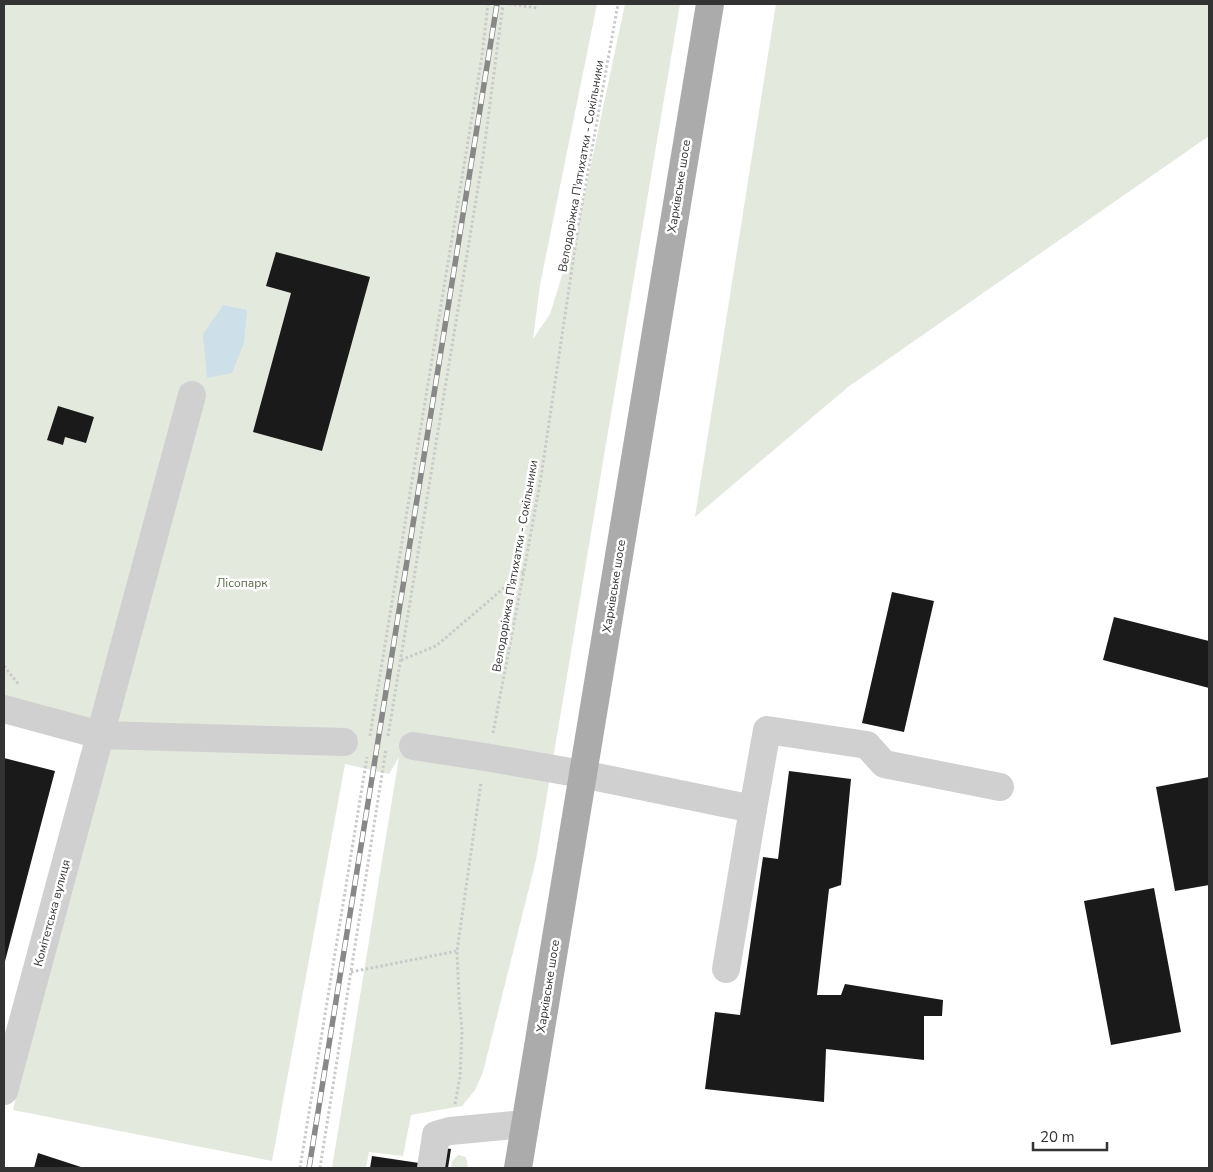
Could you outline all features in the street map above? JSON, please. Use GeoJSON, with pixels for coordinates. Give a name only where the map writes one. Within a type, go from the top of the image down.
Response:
{"type":"FeatureCollection","features":[{"type":"Feature","properties":{"kind":"main road","name":"Харківське шосе"},"geometry":{"type":"LineString","coordinates":[[518,1168],[710,4]]}},
{"type":"Feature","properties":{"kind":"street","name":"Комітетська вулиця"},"geometry":{"type":"LineString","coordinates":[[4,1091],[192,395]]}},
{"type":"Feature","properties":{"kind":"street"},"geometry":{"type":"LineString","coordinates":[[4,709],[100,735],[355,749]]}},
{"type":"Feature","properties":{"kind":"street"},"geometry":{"type":"LineString","coordinates":[[726,969],[767,730],[866,746],[884,764],[1000,787]]}},
{"type":"Feature","properties":{"kind":"street"},"geometry":{"type":"LineString","coordinates":[[413,746],[485,756],[753,809]]}},
{"type":"Feature","properties":{"kind":"street"},"geometry":{"type":"LineString","coordinates":[[431,1168],[436,1135],[450,1131],[525,1124]]}},
{"type":"Feature","properties":{"kind":"street"},"geometry":{"type":"LineString","coordinates":[[444,1168],[450,1131]]}},
{"type":"Feature","properties":{"kind":"path"},"geometry":{"type":"LineString","coordinates":[[370,737],[482,56],[488,4]]}},
{"type":"Feature","properties":{"kind":"path"},"geometry":{"type":"LineString","coordinates":[[320,1168],[400,660],[483,157],[503,4]]}},
{"type":"Feature","properties":{"kind":"path"},"geometry":{"type":"LineString","coordinates":[[509,4],[538,8]]}},
{"type":"Feature","properties":{"kind":"path","name":"Велодоріжка П'ятихатки - Сокільники"},"geometry":{"type":"LineString","coordinates":[[450,1131],[460,1077],[462,1031],[458,998],[457,951],[485,756],[492,736],[524,572],[579,222],[618,4]]}},
{"type":"Feature","properties":{"kind":"path"},"geometry":{"type":"LineString","coordinates":[[400,660],[436,646],[524,572]]}},
{"type":"Feature","properties":{"kind":"path"},"geometry":{"type":"LineString","coordinates":[[300,1168],[355,749]]}},
{"type":"Feature","properties":{"kind":"path"},"geometry":{"type":"LineString","coordinates":[[351,972],[457,951]]}},
{"type":"Feature","properties":{"kind":"green space","name":"Лісопарк"},"geometry":{"type":"Polygon","coordinates":[[[4,4],[597,4],[540,285],[533,339],[550,314],[579,221],[625,4],[680,4],[536,860],[483,1072],[475,1090],[462,1106],[411,1115],[403,1156],[369,1152],[366,1168],[332,1168],[399,757],[389,774],[345,764],[272,1161],[13,1110],[100,735],[4,708],[4,4]]]}},
{"type":"Feature","properties":{"kind":"green space"},"geometry":{"type":"Polygon","coordinates":[[[776,4],[1209,4],[1209,136],[848,387],[695,517],[776,4]]]}},
{"type":"Feature","properties":{"kind":"green space"},"geometry":{"type":"Polygon","coordinates":[[[458,1155],[466,1157],[468,1168],[451,1168],[452,1161],[458,1155]]]}},
{"type":"Feature","properties":{"kind":"water"},"geometry":{"type":"Polygon","coordinates":[[[223,305],[247,310],[244,343],[232,373],[207,378],[203,334],[223,305]]]}},
{"type":"Feature","properties":{"kind":"building"},"geometry":{"type":"Polygon","coordinates":[[[276,252],[370,277],[322,451],[253,432],[291,293],[266,286],[276,252]]]}},
{"type":"Feature","properties":{"kind":"building"},"geometry":{"type":"Polygon","coordinates":[[[58,406],[94,417],[86,443],[65,437],[63,445],[47,440],[58,406]]]}},
{"type":"Feature","properties":{"kind":"building"},"geometry":{"type":"Polygon","coordinates":[[[892,592],[934,601],[904,732],[862,723],[892,592]]]}},
{"type":"Feature","properties":{"kind":"building"},"geometry":{"type":"Polygon","coordinates":[[[1114,617],[1209,641],[1209,688],[1103,660],[1114,617]]]}},
{"type":"Feature","properties":{"kind":"building"},"geometry":{"type":"Polygon","coordinates":[[[4,758],[55,771],[4,965],[4,758]]]}},
{"type":"Feature","properties":{"kind":"building"},"geometry":{"type":"Polygon","coordinates":[[[789,771],[851,779],[841,885],[829,889],[817,995],[841,995],[845,984],[943,1000],[942,1016],[924,1016],[924,1060],[826,1049],[824,1102],[705,1089],[715,1012],[740,1015],[763,857],[778,859],[789,771]]]}},
{"type":"Feature","properties":{"kind":"building"},"geometry":{"type":"Polygon","coordinates":[[[1209,777],[1209,885],[1175,891],[1156,787],[1209,777]]]}},
{"type":"Feature","properties":{"kind":"building"},"geometry":{"type":"Polygon","coordinates":[[[1154,888],[1181,1032],[1111,1045],[1084,901],[1154,888]]]}},
{"type":"Feature","properties":{"kind":"building"},"geometry":{"type":"Polygon","coordinates":[[[421,1145],[451,1149],[448,1168],[370,1168],[372,1156],[419,1163],[421,1145]]]}},
{"type":"Feature","properties":{"kind":"building"},"geometry":{"type":"Polygon","coordinates":[[[38,1153],[84,1168],[34,1168],[38,1153]]]}},
{"type":"Feature","properties":{"kind":"railway"},"geometry":{"type":"LineString","coordinates":[[309,1168],[497,4]]}}]}
